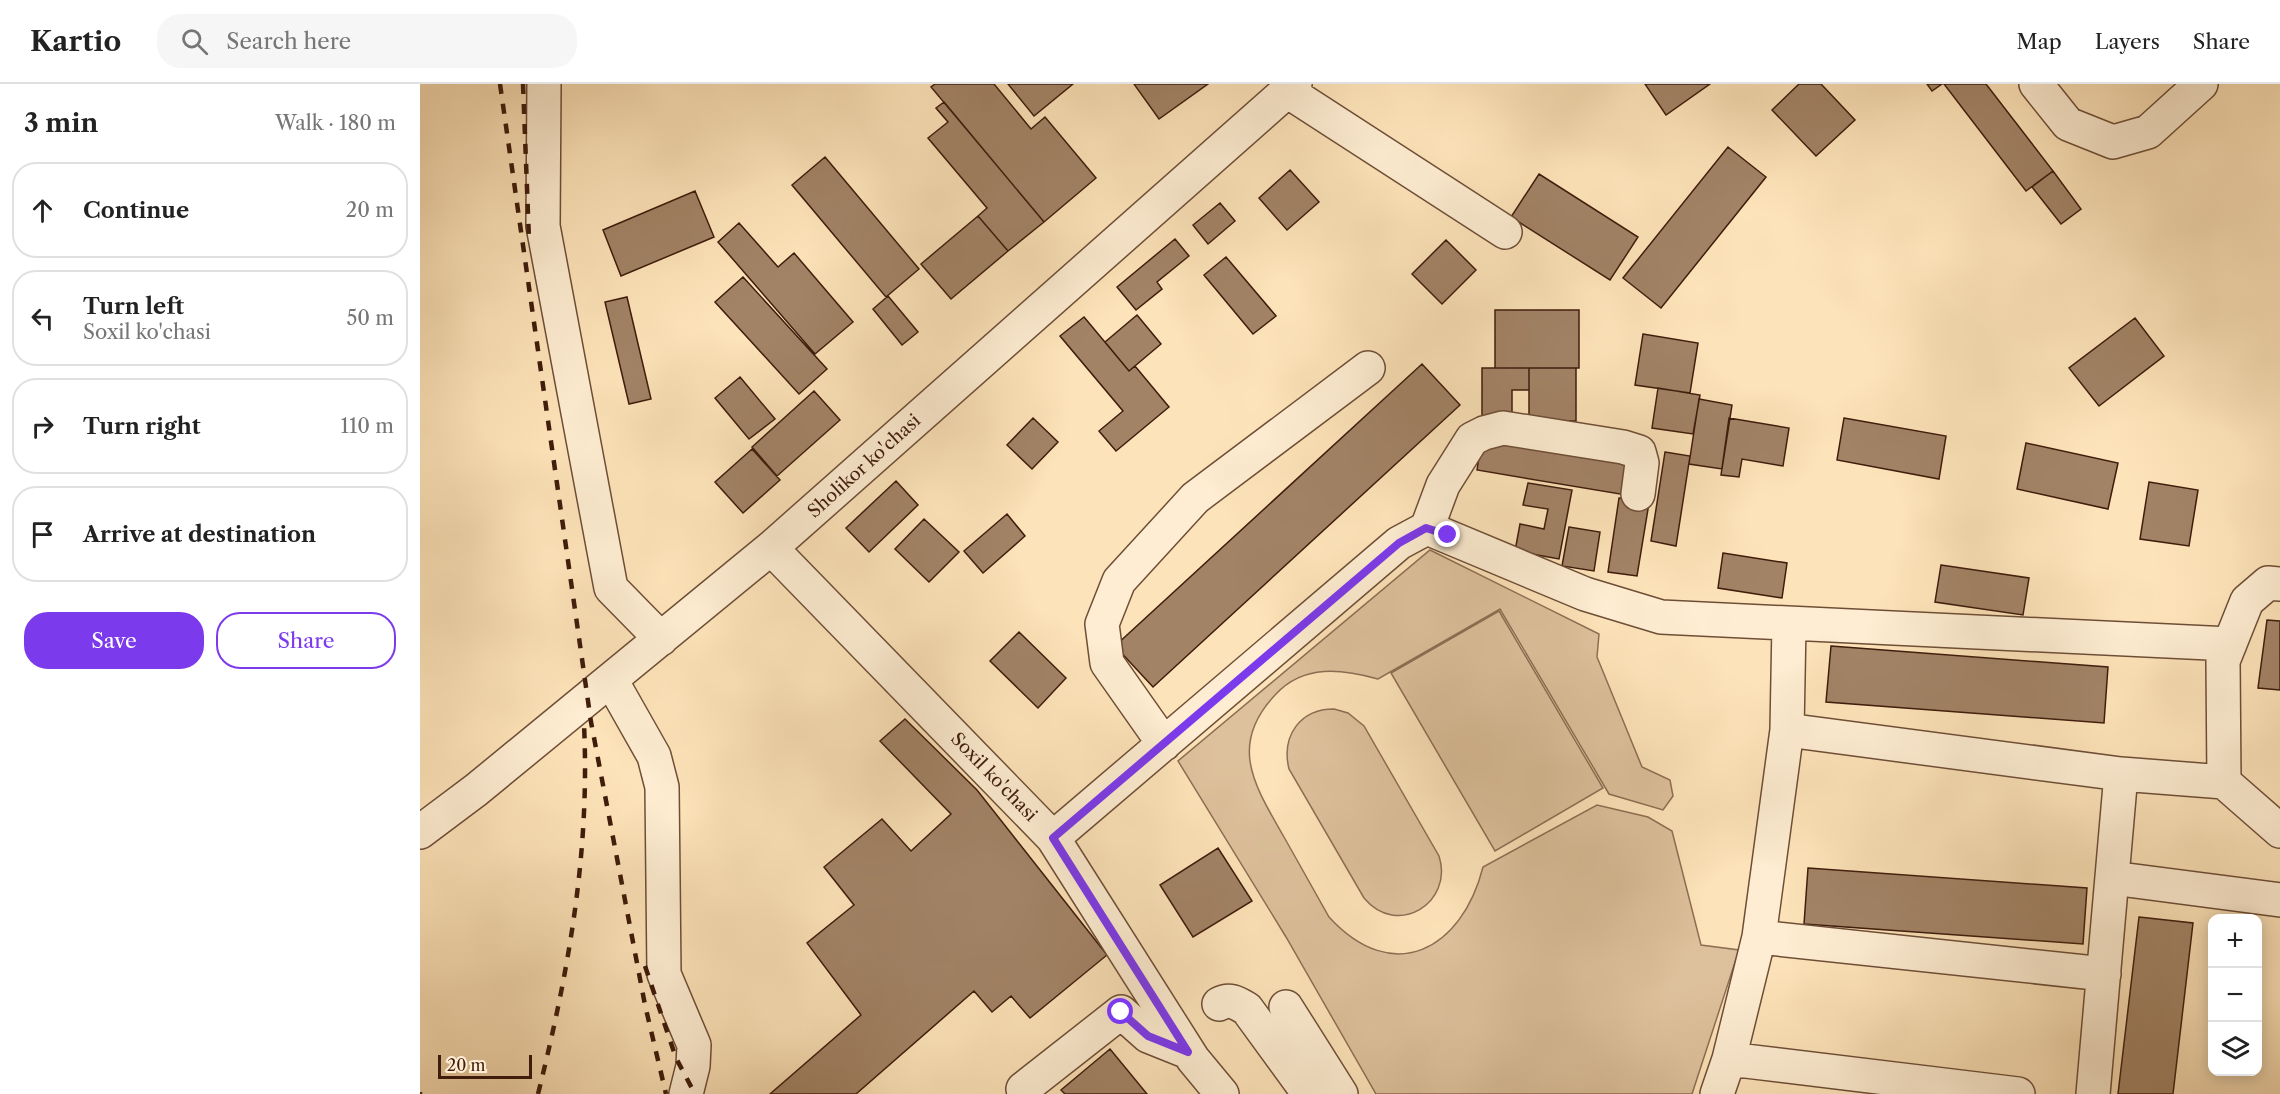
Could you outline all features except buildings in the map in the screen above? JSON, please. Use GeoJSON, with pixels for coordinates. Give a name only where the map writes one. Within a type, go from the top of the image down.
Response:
{"type":"FeatureCollection","features":[{"type":"Feature","properties":{"kind":"street"},"geometry":{"type":"LineString","coordinates":[[544,84],[543,226],[611,588],[661,639]]}},
{"type":"Feature","properties":{"kind":"street"},"geometry":{"type":"LineString","coordinates":[[2036,84],[2068,124],[2113,142],[2148,132],[2201,84]]}},
{"type":"Feature","properties":{"kind":"street"},"geometry":{"type":"LineString","coordinates":[[1291,87],[1505,232]]}},
{"type":"Feature","properties":{"kind":"street","name":"Sholikor ko'chasi"},"geometry":{"type":"LineString","coordinates":[[420,832],[611,680],[771,548],[1291,87]]}},
{"type":"Feature","properties":{"kind":"street"},"geometry":{"type":"LineString","coordinates":[[1164,744],[1107,663],[1102,624],[1119,581],[1195,498],[1368,368]]}},
{"type":"Feature","properties":{"kind":"street"},"geometry":{"type":"LineString","coordinates":[[1053,838],[1399,543],[1426,528],[1443,485],[1472,440],[1503,428],[1623,447],[1639,452],[1642,463],[1638,494]]}},
{"type":"Feature","properties":{"kind":"street"},"geometry":{"type":"LineString","coordinates":[[1426,528],[1585,594],[1661,617],[2230,644]]}},
{"type":"Feature","properties":{"kind":"street","name":"Soxil ko'chasi"},"geometry":{"type":"LineString","coordinates":[[771,548],[1053,838],[1188,1052],[1222,1094]]}},
{"type":"Feature","properties":{"kind":"street"},"geometry":{"type":"LineString","coordinates":[[2224,782],[2223,661],[2247,601],[2268,583],[2280,584]]}},
{"type":"Feature","properties":{"kind":"street"},"geometry":{"type":"LineString","coordinates":[[1717,1094],[1729,1059],[1759,937],[1787,730],[1789,624]]}},
{"type":"Feature","properties":{"kind":"street"},"geometry":{"type":"LineString","coordinates":[[611,680],[654,756],[662,786],[664,974],[694,1045],[693,1066],[686,1094]]}},
{"type":"Feature","properties":{"kind":"street"},"geometry":{"type":"LineString","coordinates":[[1787,730],[2121,774],[2224,782],[2280,831]]}},
{"type":"Feature","properties":{"kind":"street"},"geometry":{"type":"LineString","coordinates":[[2093,1094],[2121,774]]}},
{"type":"Feature","properties":{"kind":"street"},"geometry":{"type":"LineString","coordinates":[[2112,878],[2280,900]]}},
{"type":"Feature","properties":{"kind":"street"},"geometry":{"type":"LineString","coordinates":[[1759,937],[2104,974]]}},
{"type":"Feature","properties":{"kind":"street"},"geometry":{"type":"LineString","coordinates":[[1219,1004],[1225,1001],[1235,1001],[1247,1009],[1309,1094]]}},
{"type":"Feature","properties":{"kind":"street"},"geometry":{"type":"LineString","coordinates":[[1286,1007],[1341,1094]]}},
{"type":"Feature","properties":{"kind":"street"},"geometry":{"type":"LineString","coordinates":[[1023,1089],[1121,1012],[1148,1036],[1188,1052]]}},
{"type":"Feature","properties":{"kind":"street"},"geometry":{"type":"LineString","coordinates":[[1729,1059],[2018,1094]]}},
{"type":"Feature","properties":{"kind":"shaded area"},"geometry":{"type":"Polygon","coordinates":[[[1430,550],[1599,634],[1597,657],[1642,767],[1670,780],[1673,796],[1663,810],[1609,794],[1500,609],[1378,679],[1337,671],[1311,673],[1287,684],[1261,713],[1252,731],[1249,748],[1251,766],[1264,800],[1329,917],[1353,938],[1377,950],[1400,954],[1422,949],[1442,938],[1459,920],[1473,896],[1483,867],[1597,805],[1648,817],[1672,831],[1701,945],[1739,950],[1692,1094],[1376,1094],[1286,937],[1178,761],[1430,550]]]}},
{"type":"Feature","properties":{"kind":"shaded area"},"geometry":{"type":"Polygon","coordinates":[[[1499,611],[1603,788],[1495,851],[1391,673],[1499,611]]]}},
{"type":"Feature","properties":{"kind":"shaded area"},"geometry":{"type":"Polygon","coordinates":[[[1334,709],[1348,713],[1364,726],[1439,856],[1441,873],[1438,888],[1431,900],[1420,910],[1406,915],[1392,915],[1377,910],[1364,898],[1289,769],[1288,746],[1296,727],[1311,714],[1334,709]]]}},
{"type":"Feature","properties":{"kind":"railway"},"geometry":{"type":"LineString","coordinates":[[500,84],[591,722],[645,1005],[666,1094]]}},
{"type":"Feature","properties":{"kind":"railway"},"geometry":{"type":"LineString","coordinates":[[523,84],[529,240]]}},
{"type":"Feature","properties":{"kind":"railway"},"geometry":{"type":"LineString","coordinates":[[538,1094],[559,1002],[575,910],[584,818],[584,724]]}},
{"type":"Feature","properties":{"kind":"railway"},"geometry":{"type":"LineString","coordinates":[[645,966],[676,1058],[695,1094]]}},
{"type":"Feature","properties":{"kind":"route"},"geometry":{"type":"LineString","coordinates":[[1121,1012],[1148,1036],[1188,1052],[1053,838],[1399,543],[1426,528],[1448,535]]}}]}
